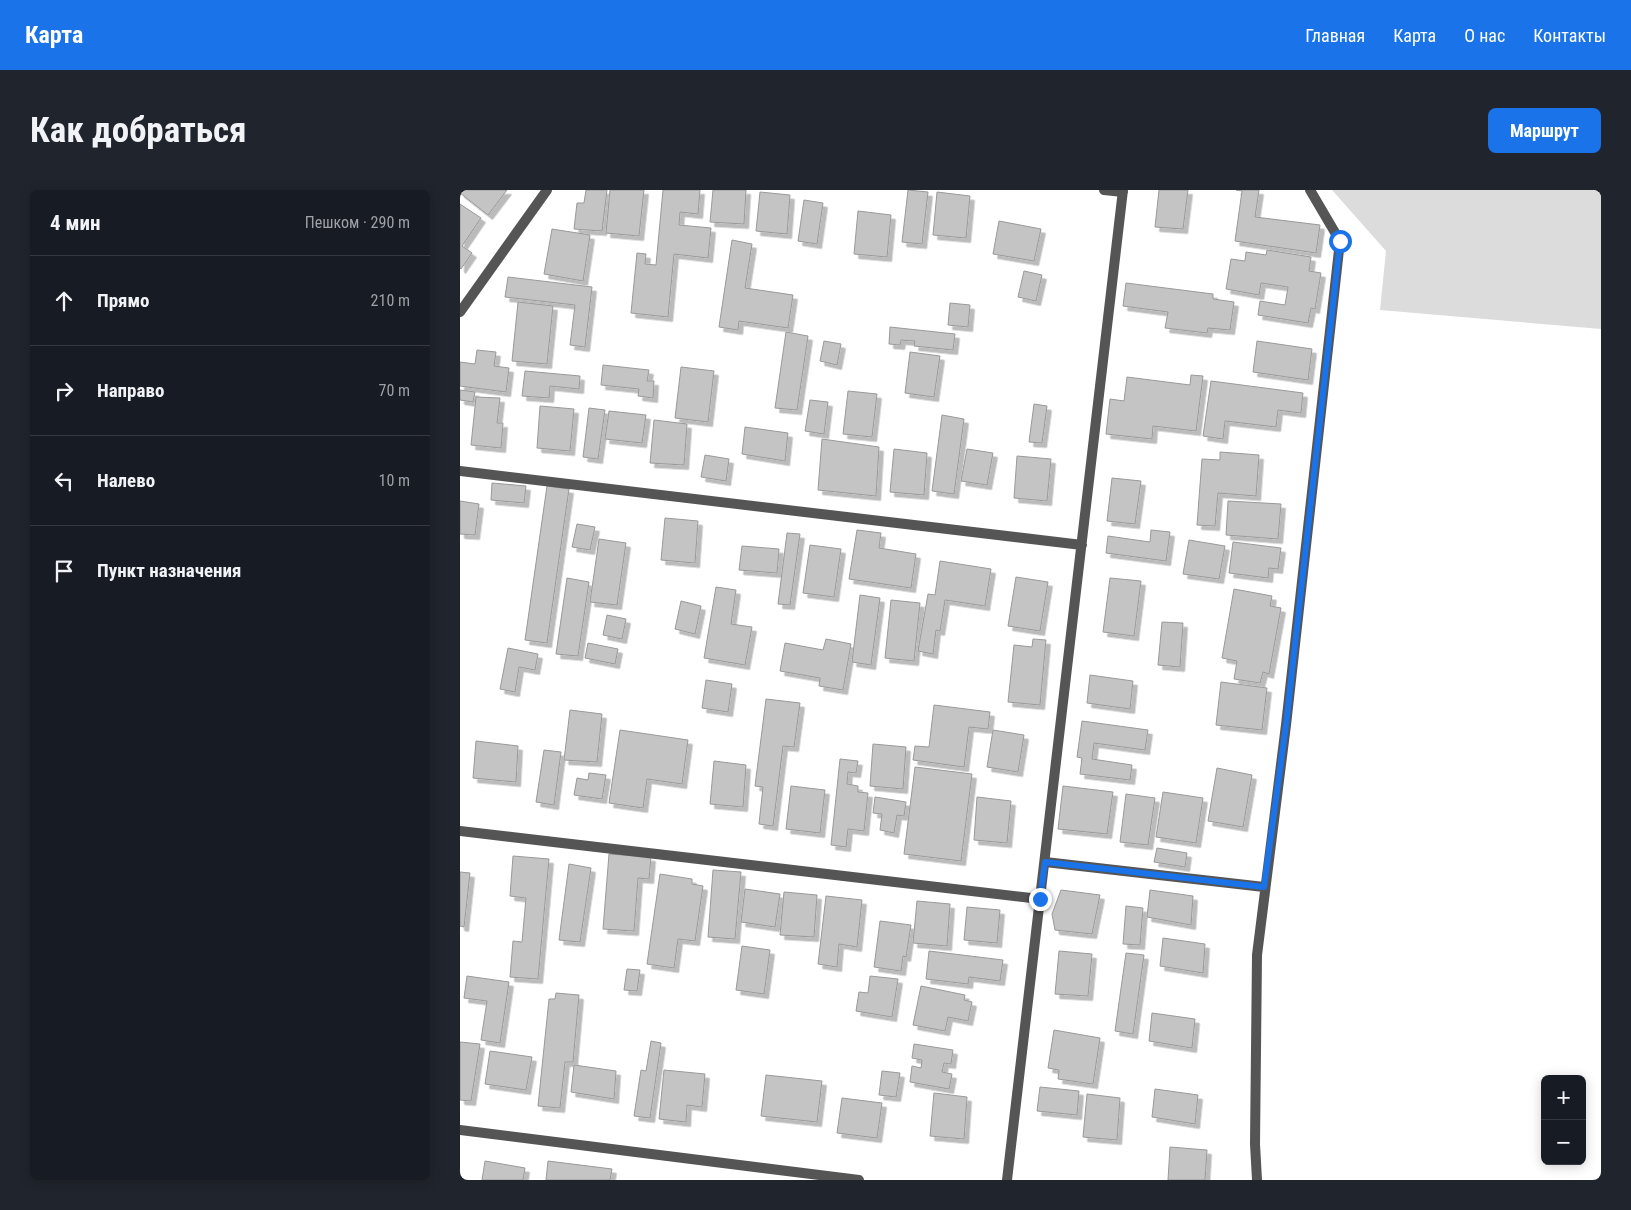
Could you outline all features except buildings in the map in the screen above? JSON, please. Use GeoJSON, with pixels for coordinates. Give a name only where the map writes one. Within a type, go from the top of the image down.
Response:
{"type":"FeatureCollection","features":[{"type":"Feature","properties":{"kind":"street"},"geometry":{"type":"LineString","coordinates":[[460,312],[547,190]]}},
{"type":"Feature","properties":{"kind":"street"},"geometry":{"type":"LineString","coordinates":[[1008,1180],[1123,191],[1104,190]]}},
{"type":"Feature","properties":{"kind":"street"},"geometry":{"type":"LineString","coordinates":[[1257,1180],[1255,1144],[1257,955],[1264,887],[1286,725],[1340,241],[1310,190]]}},
{"type":"Feature","properties":{"kind":"street"},"geometry":{"type":"LineString","coordinates":[[460,471],[1082,545]]}},
{"type":"Feature","properties":{"kind":"street"},"geometry":{"type":"LineString","coordinates":[[460,831],[1040,899]]}},
{"type":"Feature","properties":{"kind":"street"},"geometry":{"type":"LineString","coordinates":[[1045,862],[1264,887]]}},
{"type":"Feature","properties":{"kind":"street"},"geometry":{"type":"LineString","coordinates":[[460,1130],[859,1180]]}},
{"type":"Feature","properties":{"kind":"shaded area"},"geometry":{"type":"Polygon","coordinates":[[[1332,190],[1601,190],[1601,329],[1380,310],[1386,251],[1332,190]]]}},
{"type":"Feature","properties":{"kind":"route"},"geometry":{"type":"LineString","coordinates":[[1040,899],[1045,862],[1264,887],[1286,725],[1340,241]]}}]}
